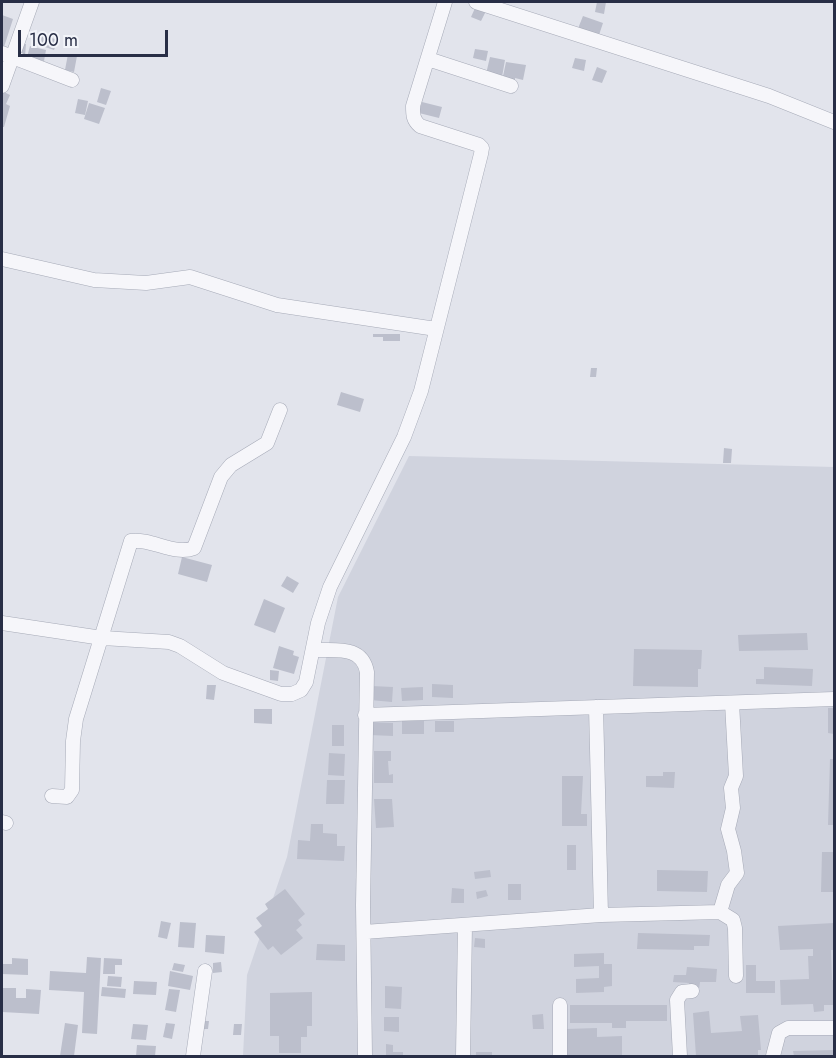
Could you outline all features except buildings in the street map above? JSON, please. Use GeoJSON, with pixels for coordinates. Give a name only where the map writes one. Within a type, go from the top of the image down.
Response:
{"type":"FeatureCollection","features":[{"type":"Feature","properties":{"kind":"street"},"geometry":{"type":"LineString","coordinates":[[2,86],[7,56],[32,2]]}},
{"type":"Feature","properties":{"kind":"street"},"geometry":{"type":"LineString","coordinates":[[2,622],[102,638],[169,642],[237,679],[281,694],[292,694],[301,690],[306,682],[318,623],[330,587],[354,533],[404,436],[421,391],[482,148],[479,145],[420,126],[415,122],[413,106],[445,2]]}},
{"type":"Feature","properties":{"kind":"street"},"geometry":{"type":"LineString","coordinates":[[476,2],[769,96],[834,122]]}},
{"type":"Feature","properties":{"kind":"street"},"geometry":{"type":"LineString","coordinates":[[7,56],[72,80]]}},
{"type":"Feature","properties":{"kind":"street"},"geometry":{"type":"LineString","coordinates":[[428,59],[511,86]]}},
{"type":"Feature","properties":{"kind":"street"},"geometry":{"type":"LineString","coordinates":[[2,259],[94,280],[146,283],[190,277],[277,304],[436,329]]}},
{"type":"Feature","properties":{"kind":"street"},"geometry":{"type":"LineString","coordinates":[[52,796],[67,797],[72,790],[76,719],[131,541],[184,550],[194,548],[221,477],[231,465],[267,443],[280,410]]}},
{"type":"Feature","properties":{"kind":"street"},"geometry":{"type":"LineString","coordinates":[[314,650],[347,651],[359,655],[365,662],[367,672],[365,1056]]}},
{"type":"Feature","properties":{"kind":"street"},"geometry":{"type":"LineString","coordinates":[[365,715],[834,699]]}},
{"type":"Feature","properties":{"kind":"street"},"geometry":{"type":"LineString","coordinates":[[720,912],[728,885],[737,873],[728,829],[733,808],[731,789],[736,776],[732,703]]}},
{"type":"Feature","properties":{"kind":"street"},"geometry":{"type":"LineString","coordinates":[[596,707],[601,915]]}},
{"type":"Feature","properties":{"kind":"street"},"geometry":{"type":"LineString","coordinates":[[364,932],[601,915],[720,912],[733,920],[736,976]]}},
{"type":"Feature","properties":{"kind":"street"},"geometry":{"type":"LineString","coordinates":[[463,1056],[465,925]]}},
{"type":"Feature","properties":{"kind":"street"},"geometry":{"type":"LineString","coordinates":[[193,1056],[205,971]]}},
{"type":"Feature","properties":{"kind":"street"},"geometry":{"type":"LineString","coordinates":[[680,1056],[677,1000],[682,992],[692,991]]}},
{"type":"Feature","properties":{"kind":"street"},"geometry":{"type":"LineString","coordinates":[[560,1005],[560,1056]]}},
{"type":"Feature","properties":{"kind":"street"},"geometry":{"type":"LineString","coordinates":[[773,1056],[778,1033],[788,1028],[834,1028]]}},
{"type":"Feature","properties":{"kind":"shaded area"},"geometry":{"type":"Polygon","coordinates":[[[409,456],[834,467],[834,1056],[243,1056],[247,975],[287,857],[338,597],[409,456]]]}}]}
